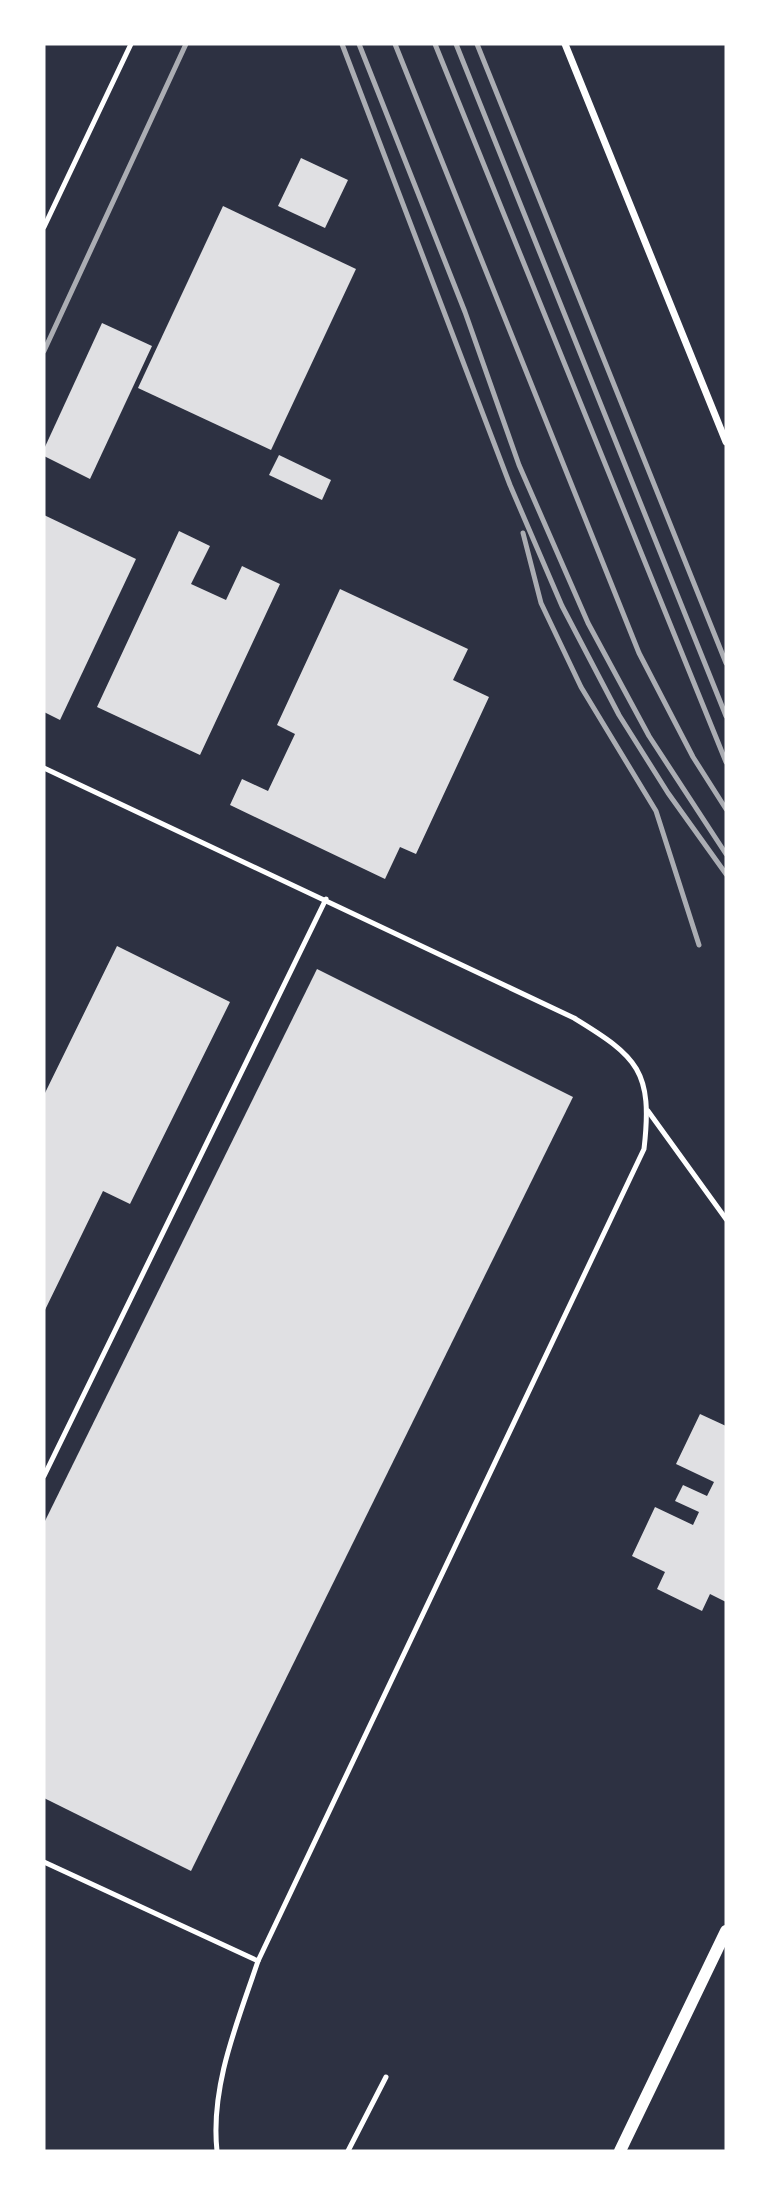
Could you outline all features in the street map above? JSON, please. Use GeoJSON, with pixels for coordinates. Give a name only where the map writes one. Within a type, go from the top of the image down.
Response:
{"type":"FeatureCollection","features":[{"type":"Feature","properties":{"kind":"street"},"geometry":{"type":"LineString","coordinates":[[565,44],[726,442]]}},
{"type":"Feature","properties":{"kind":"street"},"geometry":{"type":"LineString","coordinates":[[620,2151],[726,1931]]}},
{"type":"Feature","properties":{"kind":"lane"},"geometry":{"type":"LineString","coordinates":[[44,227],[131,44]]}},
{"type":"Feature","properties":{"kind":"lane"},"geometry":{"type":"LineString","coordinates":[[44,768],[574,1017],[611,1040],[629,1056],[643,1079],[648,1111],[644,1149],[258,1961],[230,2042],[219,2093],[215,2130],[217,2151]]}},
{"type":"Feature","properties":{"kind":"lane"},"geometry":{"type":"LineString","coordinates":[[44,1476],[326,899]]}},
{"type":"Feature","properties":{"kind":"lane"},"geometry":{"type":"LineString","coordinates":[[648,1111],[726,1219]]}},
{"type":"Feature","properties":{"kind":"lane"},"geometry":{"type":"LineString","coordinates":[[44,1862],[258,1961]]}},
{"type":"Feature","properties":{"kind":"lane"},"geometry":{"type":"LineString","coordinates":[[348,2151],[386,2077]]}},
{"type":"Feature","properties":{"kind":"building"},"geometry":{"type":"Polygon","coordinates":[[[301,158],[348,180],[325,228],[278,206],[301,158]]]}},
{"type":"Feature","properties":{"kind":"building"},"geometry":{"type":"Polygon","coordinates":[[[223,206],[356,269],[271,450],[138,388],[223,206]]]}},
{"type":"Feature","properties":{"kind":"building"},"geometry":{"type":"Polygon","coordinates":[[[102,323],[152,346],[90,479],[44,456],[44,449],[102,323]]]}},
{"type":"Feature","properties":{"kind":"building"},"geometry":{"type":"Polygon","coordinates":[[[279,455],[331,480],[322,500],[269,475],[279,455]]]}},
{"type":"Feature","properties":{"kind":"building"},"geometry":{"type":"Polygon","coordinates":[[[44,515],[136,559],[60,720],[44,712],[44,515]]]}},
{"type":"Feature","properties":{"kind":"building"},"geometry":{"type":"Polygon","coordinates":[[[179,531],[210,546],[191,584],[226,600],[242,566],[280,584],[200,755],[97,707],[179,531]]]}},
{"type":"Feature","properties":{"kind":"building"},"geometry":{"type":"Polygon","coordinates":[[[340,589],[468,649],[453,680],[489,697],[416,854],[400,847],[385,879],[230,805],[242,779],[268,791],[295,734],[277,725],[340,589]]]}},
{"type":"Feature","properties":{"kind":"building"},"geometry":{"type":"Polygon","coordinates":[[[117,946],[230,1002],[130,1204],[103,1191],[44,1312],[44,1095],[117,946]]]}},
{"type":"Feature","properties":{"kind":"building"},"geometry":{"type":"Polygon","coordinates":[[[317,969],[573,1097],[191,1871],[44,1798],[44,1523],[317,969]]]}},
{"type":"Feature","properties":{"kind":"building"},"geometry":{"type":"Polygon","coordinates":[[[700,1414],[726,1426],[726,1602],[710,1594],[702,1611],[657,1589],[665,1572],[632,1556],[655,1507],[693,1525],[699,1512],[675,1501],[683,1485],[707,1496],[714,1482],[676,1464],[700,1414]]]}},
{"type":"Feature","properties":{"kind":"railway"},"geometry":{"type":"LineString","coordinates":[[44,351],[186,44]]}},
{"type":"Feature","properties":{"kind":"railway"},"geometry":{"type":"LineString","coordinates":[[342,44],[510,485],[562,606],[619,715],[668,793],[726,874]]}},
{"type":"Feature","properties":{"kind":"railway"},"geometry":{"type":"LineString","coordinates":[[359,44],[465,312],[519,465],[588,623],[649,736],[726,854]]}},
{"type":"Feature","properties":{"kind":"railway"},"geometry":{"type":"LineString","coordinates":[[395,44],[639,653],[693,757],[726,809]]}},
{"type":"Feature","properties":{"kind":"railway"},"geometry":{"type":"LineString","coordinates":[[435,44],[726,762]]}},
{"type":"Feature","properties":{"kind":"railway"},"geometry":{"type":"LineString","coordinates":[[456,44],[726,716]]}},
{"type":"Feature","properties":{"kind":"railway"},"geometry":{"type":"LineString","coordinates":[[477,44],[726,663]]}},
{"type":"Feature","properties":{"kind":"railway"},"geometry":{"type":"LineString","coordinates":[[523,533],[541,603],[581,687],[656,811],[699,945]]}}]}
